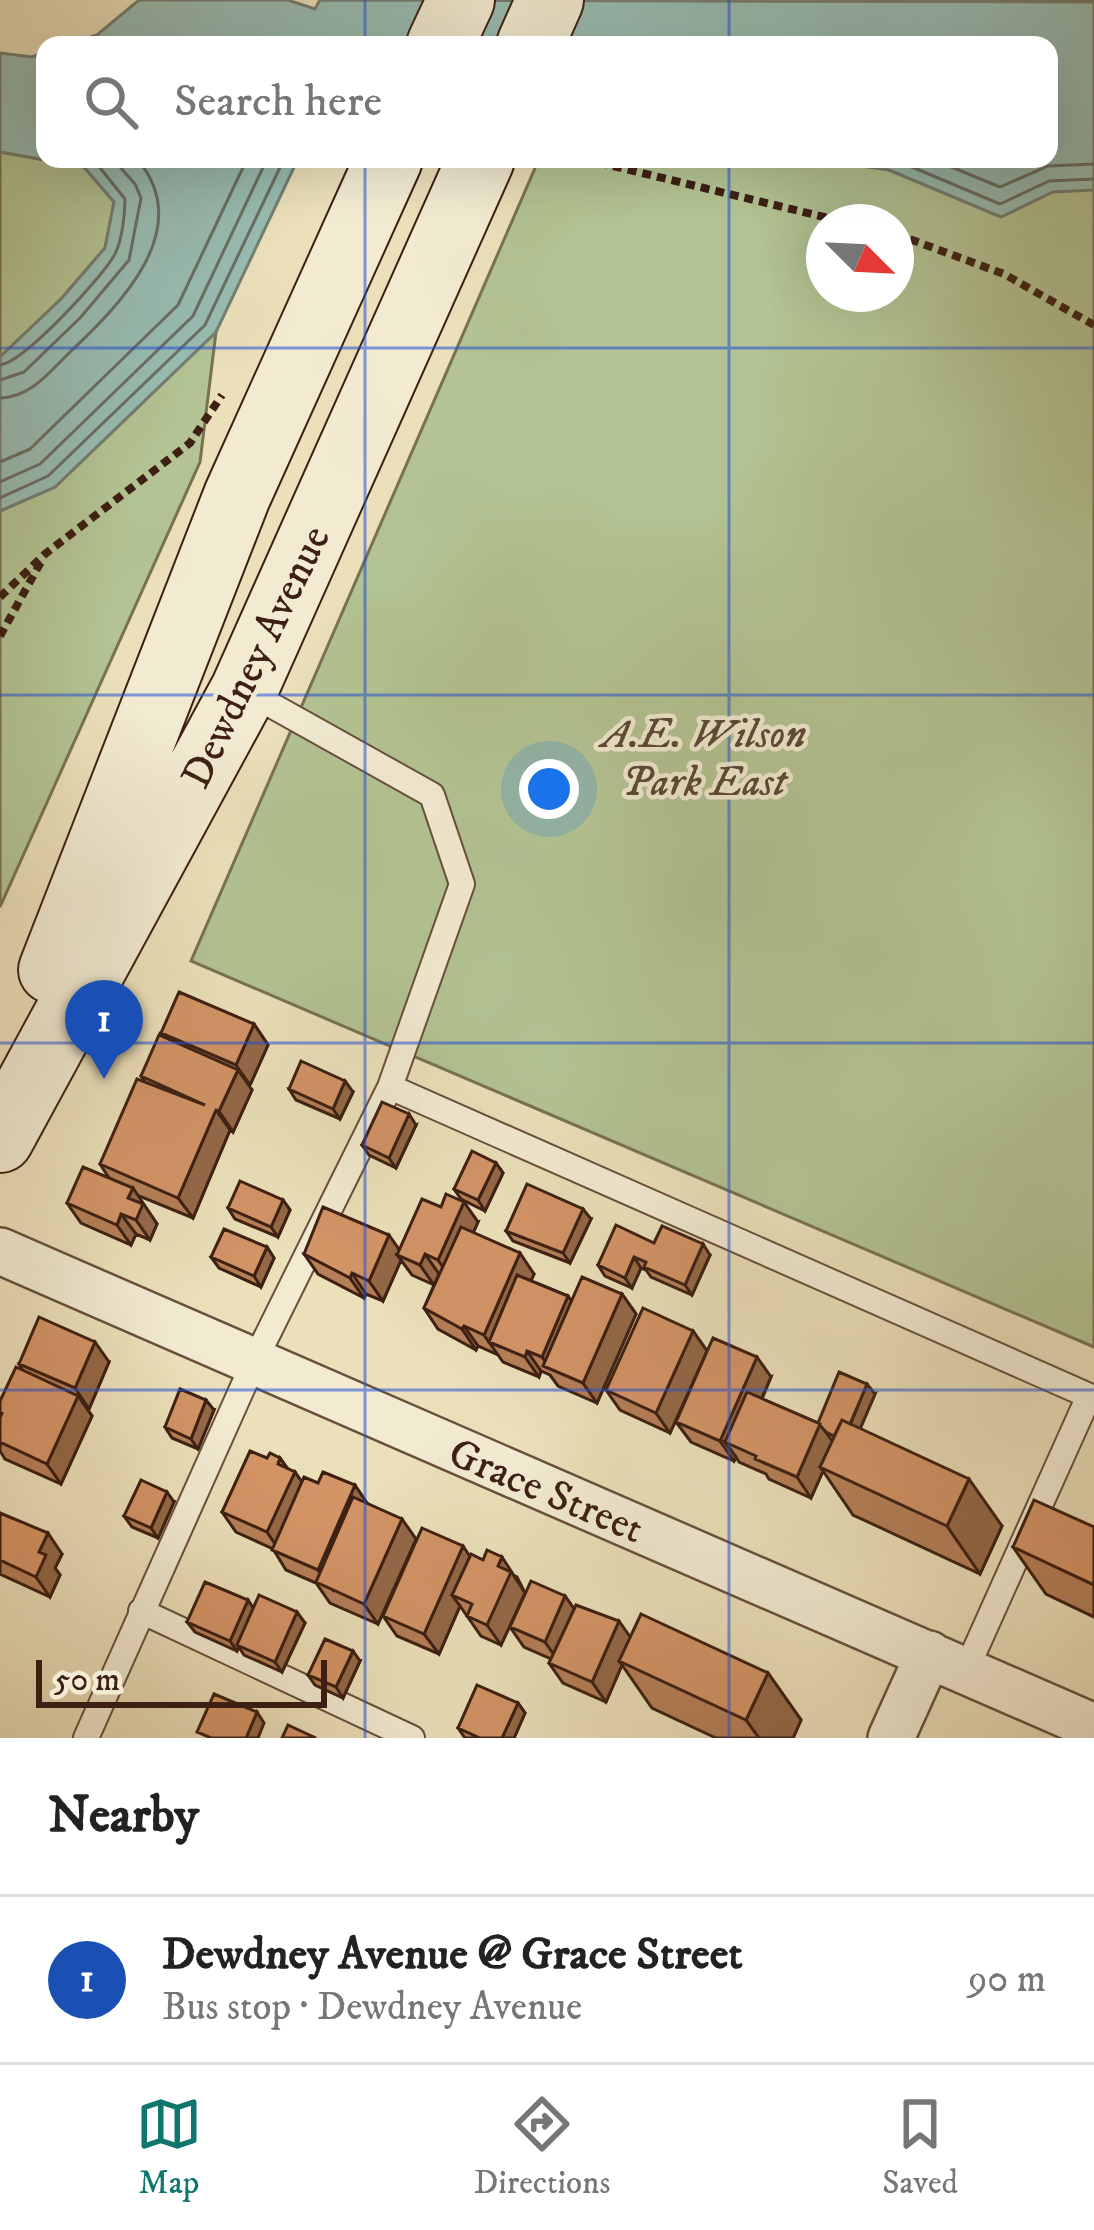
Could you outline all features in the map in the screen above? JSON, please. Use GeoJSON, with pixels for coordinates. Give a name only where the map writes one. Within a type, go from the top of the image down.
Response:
{"type":"FeatureCollection","features":[{"type":"Feature","properties":{"kind":"main road"},"geometry":{"type":"LineString","coordinates":[[444,36],[460,0]]}},
{"type":"Feature","properties":{"kind":"main road"},"geometry":{"type":"LineString","coordinates":[[534,36],[550,0]]}},
{"type":"Feature","properties":{"kind":"main road","name":"Dewdney Avenue"},"geometry":{"type":"LineString","coordinates":[[0,1103],[237,496],[385,168]]}},
{"type":"Feature","properties":{"kind":"main road","name":"Dewdney Avenue"},"geometry":{"type":"LineString","coordinates":[[0,1139],[244,690],[477,168]]}},
{"type":"Feature","properties":{"kind":"street","name":"Grace Street"},"geometry":{"type":"LineString","coordinates":[[0,1251],[1094,1727]]}},
{"type":"Feature","properties":{"kind":"street"},"geometry":{"type":"LineString","coordinates":[[891,1738],[948,1662]]}},
{"type":"Feature","properties":{"kind":"lane"},"geometry":{"type":"LineString","coordinates":[[86,1738],[254,1362],[390,1087],[462,884],[432,795],[244,690]]}},
{"type":"Feature","properties":{"kind":"lane"},"geometry":{"type":"LineString","coordinates":[[390,1087],[1092,1397],[948,1662]]}},
{"type":"Feature","properties":{"kind":"lane"},"geometry":{"type":"LineString","coordinates":[[141,1611],[412,1738]]}},
{"type":"Feature","properties":{"kind":"path"},"geometry":{"type":"LineString","coordinates":[[621,168],[806,213]]}},
{"type":"Feature","properties":{"kind":"path"},"geometry":{"type":"LineString","coordinates":[[914,241],[1004,274],[1094,325]]}},
{"type":"Feature","properties":{"kind":"path"},"geometry":{"type":"LineString","coordinates":[[0,596],[46,554],[190,443],[225,391]]}},
{"type":"Feature","properties":{"kind":"path"},"geometry":{"type":"LineString","coordinates":[[0,636],[46,554]]}},
{"type":"Feature","properties":{"kind":"green space","name":"A.E. Wilson Park East"},"geometry":{"type":"Polygon","coordinates":[[[608,0],[1094,0],[1094,1347],[191,961],[535,168],[1058,168],[1058,36],[961,36],[608,0]]]}},
{"type":"Feature","properties":{"kind":"green space"},"geometry":{"type":"Polygon","coordinates":[[[0,152],[36,158],[36,168],[85,168],[114,202],[105,248],[61,299],[0,357],[0,152]]]}},
{"type":"Feature","properties":{"kind":"green space"},"geometry":{"type":"Polygon","coordinates":[[[216,332],[200,462],[0,907],[0,511],[55,487],[216,332]]]}},
{"type":"Feature","properties":{"kind":"water"},"geometry":{"type":"Polygon","coordinates":[[[139,0],[288,0],[315,9],[320,0],[1094,2],[1094,190],[1053,192],[1001,217],[875,168],[1058,168],[1058,36],[97,35],[139,0]]]}},
{"type":"Feature","properties":{"kind":"water"},"geometry":{"type":"Polygon","coordinates":[[[0,53],[36,55],[36,158],[0,152],[0,53]]]}},
{"type":"Feature","properties":{"kind":"water"},"geometry":{"type":"Polygon","coordinates":[[[85,168],[294,168],[216,332],[55,487],[0,511],[0,357],[61,299],[105,248],[114,202],[85,168]]]}},
{"type":"Feature","properties":{"kind":"building"},"geometry":{"type":"Polygon","coordinates":[[[179,992],[254,1024],[236,1065],[161,1033],[179,992]]]}},
{"type":"Feature","properties":{"kind":"building"},"geometry":{"type":"Polygon","coordinates":[[[159,1035],[238,1070],[178,1198],[100,1164],[137,1079],[205,1105],[141,1076],[159,1035]]]}},
{"type":"Feature","properties":{"kind":"building"},"geometry":{"type":"Polygon","coordinates":[[[301,1061],[345,1081],[333,1109],[289,1089],[301,1061]]]}},
{"type":"Feature","properties":{"kind":"building"},"geometry":{"type":"Polygon","coordinates":[[[382,1102],[409,1114],[389,1158],[362,1145],[382,1102]]]}},
{"type":"Feature","properties":{"kind":"building"},"geometry":{"type":"Polygon","coordinates":[[[472,1151],[496,1163],[478,1200],[454,1189],[472,1151]]]}},
{"type":"Feature","properties":{"kind":"building"},"geometry":{"type":"Polygon","coordinates":[[[83,1167],[133,1188],[128,1198],[143,1204],[136,1220],[121,1214],[117,1225],[67,1203],[83,1167]]]}},
{"type":"Feature","properties":{"kind":"building"},"geometry":{"type":"Polygon","coordinates":[[[240,1181],[283,1200],[271,1227],[228,1208],[240,1181]]]}},
{"type":"Feature","properties":{"kind":"building"},"geometry":{"type":"Polygon","coordinates":[[[527,1184],[583,1209],[563,1253],[506,1231],[527,1184]]]}},
{"type":"Feature","properties":{"kind":"building"},"geometry":{"type":"Polygon","coordinates":[[[446,1194],[464,1202],[438,1260],[425,1254],[420,1265],[397,1255],[422,1199],[441,1207],[446,1194]]]}},
{"type":"Feature","properties":{"kind":"building"},"geometry":{"type":"Polygon","coordinates":[[[323,1207],[389,1235],[369,1281],[352,1273],[350,1278],[304,1254],[323,1207]]]}},
{"type":"Feature","properties":{"kind":"building"},"geometry":{"type":"Polygon","coordinates":[[[616,1225],[654,1243],[662,1226],[703,1244],[685,1285],[644,1267],[646,1262],[634,1257],[625,1278],[598,1265],[616,1225]]]}},
{"type":"Feature","properties":{"kind":"building"},"geometry":{"type":"Polygon","coordinates":[[[461,1227],[520,1253],[484,1335],[424,1308],[461,1227]]]}},
{"type":"Feature","properties":{"kind":"building"},"geometry":{"type":"Polygon","coordinates":[[[224,1229],[267,1247],[254,1276],[211,1257],[224,1229]]]}},
{"type":"Feature","properties":{"kind":"building"},"geometry":{"type":"Polygon","coordinates":[[[517,1275],[568,1296],[542,1357],[527,1351],[525,1357],[489,1342],[517,1275]]]}},
{"type":"Feature","properties":{"kind":"building"},"geometry":{"type":"Polygon","coordinates":[[[582,1277],[622,1294],[583,1383],[543,1366],[582,1277]]]}},
{"type":"Feature","properties":{"kind":"building"},"geometry":{"type":"Polygon","coordinates":[[[643,1308],[693,1331],[656,1413],[606,1390],[643,1308]]]}},
{"type":"Feature","properties":{"kind":"building"},"geometry":{"type":"Polygon","coordinates":[[[39,1317],[95,1342],[75,1388],[19,1364],[39,1317]]]}},
{"type":"Feature","properties":{"kind":"building"},"geometry":{"type":"Polygon","coordinates":[[[713,1338],[757,1357],[720,1441],[676,1422],[713,1338]]]}},
{"type":"Feature","properties":{"kind":"building"},"geometry":{"type":"Polygon","coordinates":[[[16,1367],[78,1396],[47,1464],[0,1442],[0,1401],[16,1367]]]}},
{"type":"Feature","properties":{"kind":"building"},"geometry":{"type":"Polygon","coordinates":[[[839,1372],[867,1384],[850,1424],[842,1420],[834,1436],[818,1423],[839,1372]]]}},
{"type":"Feature","properties":{"kind":"building"},"geometry":{"type":"Polygon","coordinates":[[[180,1389],[206,1400],[191,1439],[165,1427],[180,1389]]]}},
{"type":"Feature","properties":{"kind":"building"},"geometry":{"type":"Polygon","coordinates":[[[747,1392],[820,1424],[797,1477],[725,1442],[747,1392]]]}},
{"type":"Feature","properties":{"kind":"building"},"geometry":{"type":"Polygon","coordinates":[[[842,1420],[969,1479],[947,1526],[820,1467],[842,1420]]]}},
{"type":"Feature","properties":{"kind":"building"},"geometry":{"type":"Polygon","coordinates":[[[250,1451],[267,1458],[270,1453],[280,1458],[278,1464],[295,1472],[267,1532],[222,1512],[250,1451]]]}},
{"type":"Feature","properties":{"kind":"building"},"geometry":{"type":"Polygon","coordinates":[[[323,1472],[355,1485],[318,1570],[272,1550],[304,1477],[318,1483],[323,1472]]]}},
{"type":"Feature","properties":{"kind":"building"},"geometry":{"type":"Polygon","coordinates":[[[141,1480],[167,1492],[151,1528],[124,1516],[141,1480]]]}},
{"type":"Feature","properties":{"kind":"building"},"geometry":{"type":"Polygon","coordinates":[[[353,1497],[402,1519],[364,1604],[316,1582],[353,1497]]]}},
{"type":"Feature","properties":{"kind":"building"},"geometry":{"type":"Polygon","coordinates":[[[1034,1500],[1094,1527],[1094,1585],[1013,1547],[1034,1500]]]}},
{"type":"Feature","properties":{"kind":"building"},"geometry":{"type":"Polygon","coordinates":[[[0,1513],[48,1533],[39,1552],[46,1555],[36,1577],[0,1560],[0,1513]]]}},
{"type":"Feature","properties":{"kind":"building"},"geometry":{"type":"Polygon","coordinates":[[[422,1528],[463,1546],[424,1634],[383,1616],[422,1528]]]}},
{"type":"Feature","properties":{"kind":"building"},"geometry":{"type":"Polygon","coordinates":[[[487,1550],[502,1557],[498,1566],[511,1572],[487,1625],[467,1616],[472,1604],[452,1595],[471,1554],[483,1560],[487,1550]]]}},
{"type":"Feature","properties":{"kind":"building"},"geometry":{"type":"Polygon","coordinates":[[[531,1581],[565,1596],[545,1642],[510,1627],[531,1581]]]}},
{"type":"Feature","properties":{"kind":"building"},"geometry":{"type":"Polygon","coordinates":[[[205,1582],[248,1600],[230,1641],[187,1622],[205,1582]]]}},
{"type":"Feature","properties":{"kind":"building"},"geometry":{"type":"Polygon","coordinates":[[[259,1595],[297,1612],[275,1662],[237,1645],[259,1595]]]}},
{"type":"Feature","properties":{"kind":"building"},"geometry":{"type":"Polygon","coordinates":[[[576,1605],[619,1621],[592,1682],[549,1663],[576,1605]]]}},
{"type":"Feature","properties":{"kind":"building"},"geometry":{"type":"Polygon","coordinates":[[[641,1614],[768,1673],[746,1720],[619,1661],[641,1614]]]}},
{"type":"Feature","properties":{"kind":"building"},"geometry":{"type":"Polygon","coordinates":[[[325,1639],[353,1651],[336,1687],[308,1675],[325,1639]]]}},
{"type":"Feature","properties":{"kind":"building"},"geometry":{"type":"Polygon","coordinates":[[[477,1685],[518,1703],[502,1738],[480,1738],[458,1728],[477,1685]]]}},
{"type":"Feature","properties":{"kind":"building"},"geometry":{"type":"Polygon","coordinates":[[[214,1694],[257,1712],[246,1738],[211,1738],[197,1732],[214,1694]]]}},
{"type":"Feature","properties":{"kind":"building"},"geometry":{"type":"Polygon","coordinates":[[[288,1725],[316,1738],[282,1738],[288,1725]]]}},
{"type":"Feature","properties":{"kind":"place","name":"Dewdney Avenue @ Grace Street"},"geometry":{"type":"Point","coordinates":[104,1079]}}]}
